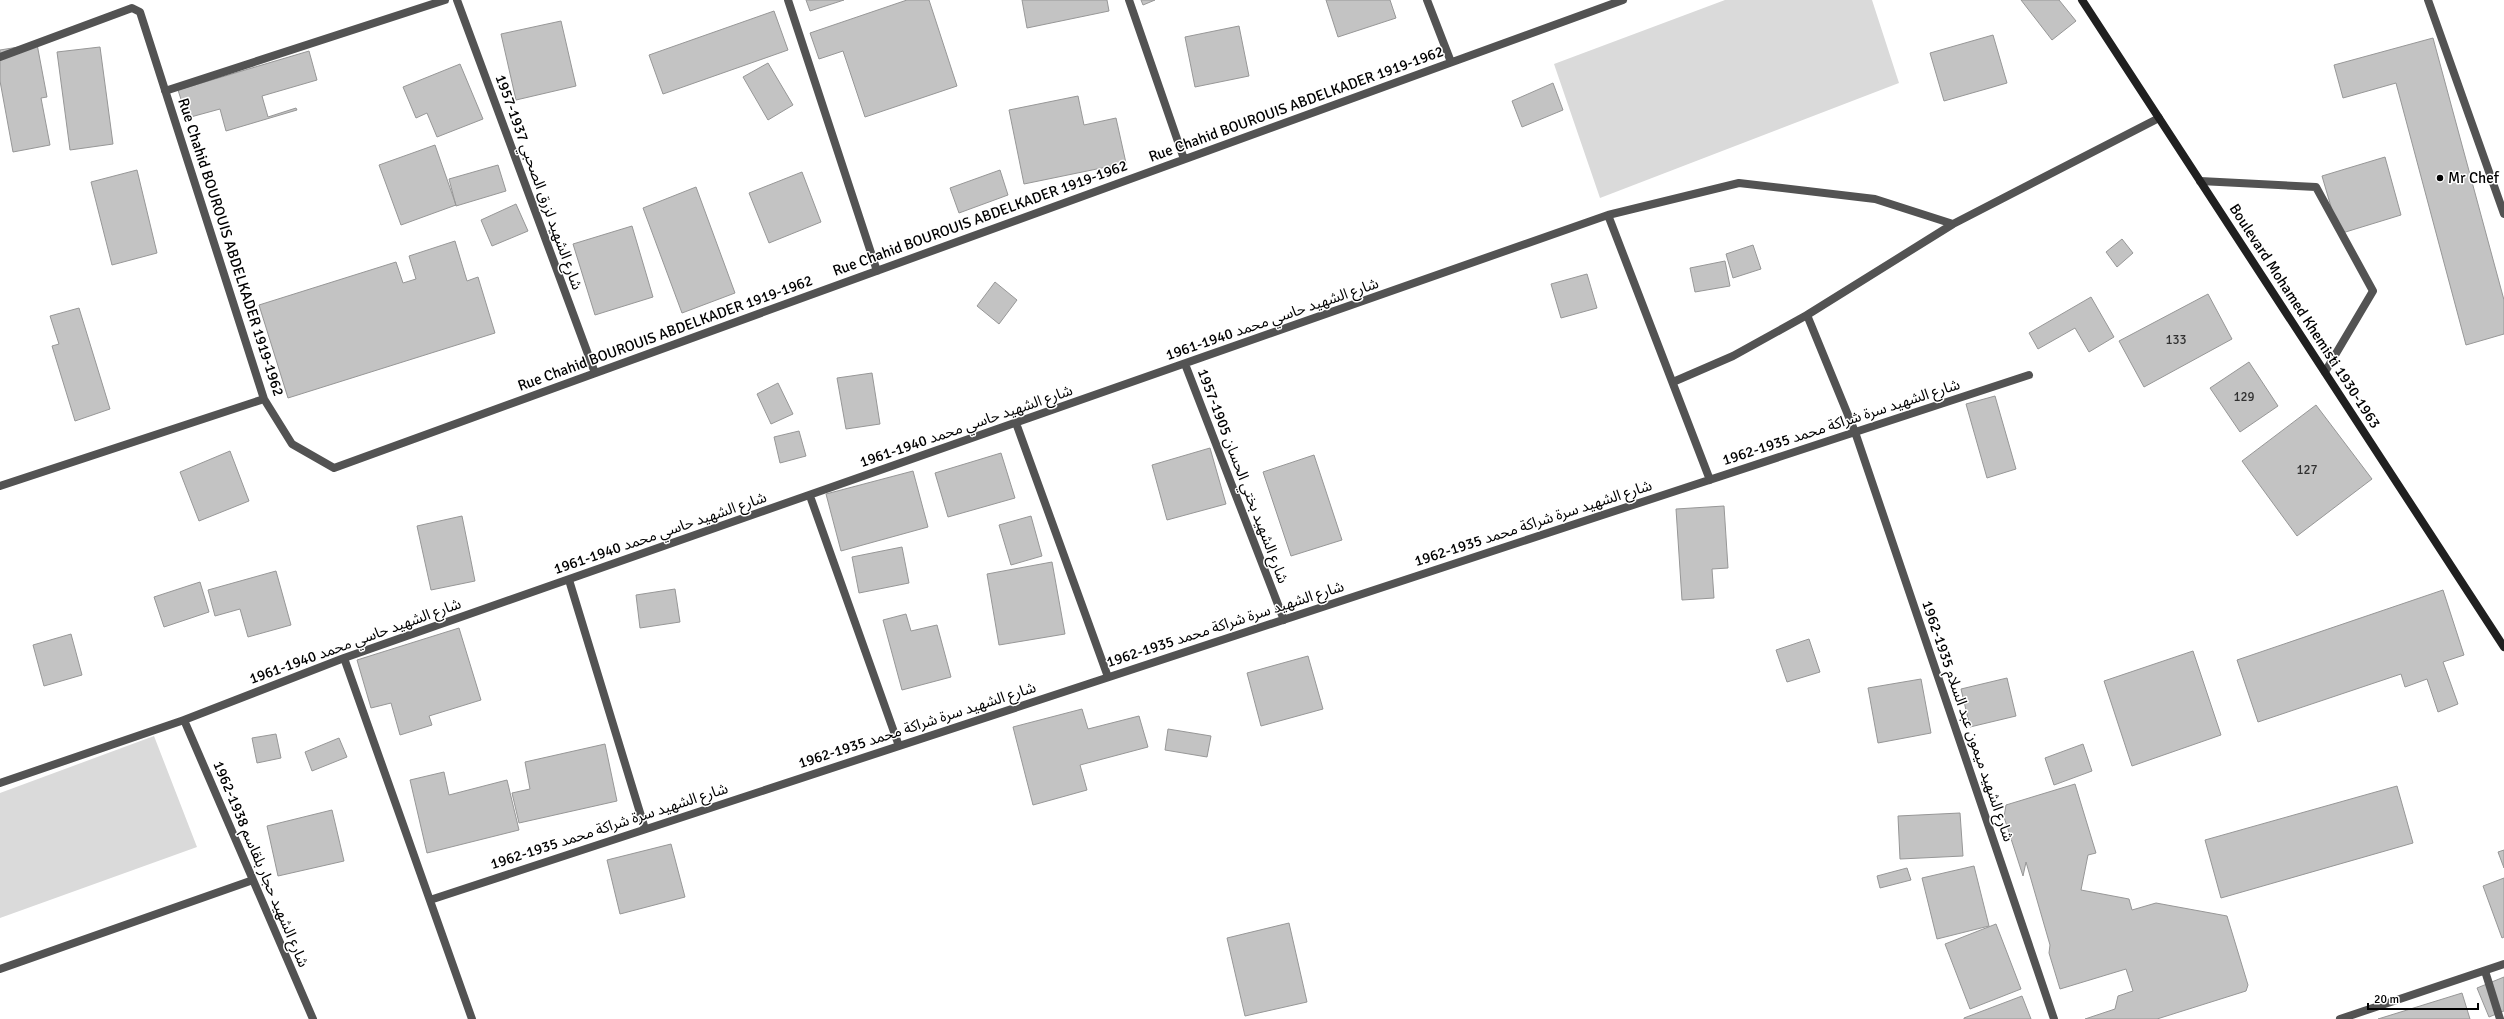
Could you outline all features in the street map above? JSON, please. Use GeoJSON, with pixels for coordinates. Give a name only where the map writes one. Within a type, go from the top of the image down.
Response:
{"type":"FeatureCollection","features":[{"type":"Feature","properties":{"kind":"main road","name":"Boulevard Mohamed Khemisti 1930-1963"},"geometry":{"type":"LineString","coordinates":[[2082,0],[2504,647]]}},
{"type":"Feature","properties":{"kind":"street"},"geometry":{"type":"LineString","coordinates":[[165,90],[445,0]]}},
{"type":"Feature","properties":{"kind":"street","name":"شارع الشهيد لزرق الصحبي 1937-1957"},"geometry":{"type":"LineString","coordinates":[[457,0],[595,373]]}},
{"type":"Feature","properties":{"kind":"street"},"geometry":{"type":"LineString","coordinates":[[788,0],[877,271]]}},
{"type":"Feature","properties":{"kind":"street"},"geometry":{"type":"LineString","coordinates":[[1128,0],[1184,159]]}},
{"type":"Feature","properties":{"kind":"street"},"geometry":{"type":"LineString","coordinates":[[1427,0],[1451,62]]}},
{"type":"Feature","properties":{"kind":"street","name":"Rue Chahid BOUROUIS ABDELKADER 1919-1962"},"geometry":{"type":"LineString","coordinates":[[0,57],[132,8],[140,12],[264,399],[292,444],[334,468],[1622,0]]}},
{"type":"Feature","properties":{"kind":"street"},"geometry":{"type":"LineString","coordinates":[[2428,0],[2504,214]]}},
{"type":"Feature","properties":{"kind":"street"},"geometry":{"type":"LineString","coordinates":[[1673,382],[1733,356],[1807,315],[1953,224],[2159,118]]}},
{"type":"Feature","properties":{"kind":"street"},"geometry":{"type":"LineString","coordinates":[[2200,181],[2316,187],[2373,291],[2325,372]]}},
{"type":"Feature","properties":{"kind":"street","name":"شارع الشهيد حاسي محمد 1940-1961"},"geometry":{"type":"LineString","coordinates":[[0,783],[184,720],[344,658],[1016,424],[1608,215],[1739,183],[1875,199],[1953,224]]}},
{"type":"Feature","properties":{"kind":"street"},"geometry":{"type":"LineString","coordinates":[[1608,215],[1710,480]]}},
{"type":"Feature","properties":{"kind":"street","name":"شارع الشهيد ميمون عبد السلام 1935-1962"},"geometry":{"type":"LineString","coordinates":[[1807,315],[1855,432],[2054,1019]]}},
{"type":"Feature","properties":{"kind":"street","name":"شارع الشهيد بختي الحسان 1905-1957"},"geometry":{"type":"LineString","coordinates":[[1185,364],[1284,620]]}},
{"type":"Feature","properties":{"kind":"street","name":"شارع الشهيد سرة شراكة محمد 1935-1962"},"geometry":{"type":"LineString","coordinates":[[430,900],[2030,375]]}},
{"type":"Feature","properties":{"kind":"street"},"geometry":{"type":"LineString","coordinates":[[0,486],[264,399]]}},
{"type":"Feature","properties":{"kind":"street"},"geometry":{"type":"LineString","coordinates":[[1016,424],[1108,677]]}},
{"type":"Feature","properties":{"kind":"street"},"geometry":{"type":"LineString","coordinates":[[810,496],[899,746]]}},
{"type":"Feature","properties":{"kind":"street"},"geometry":{"type":"LineString","coordinates":[[569,580],[645,829]]}},
{"type":"Feature","properties":{"kind":"street"},"geometry":{"type":"LineString","coordinates":[[344,658],[472,1019]]}},
{"type":"Feature","properties":{"kind":"street","name":"شارع الشهيد حجار بلقاسم 1938-1962"},"geometry":{"type":"LineString","coordinates":[[184,720],[313,1019]]}},
{"type":"Feature","properties":{"kind":"street"},"geometry":{"type":"LineString","coordinates":[[0,968],[253,880]]}},
{"type":"Feature","properties":{"kind":"street"},"geometry":{"type":"LineString","coordinates":[[2340,1019],[2504,964]]}},
{"type":"Feature","properties":{"kind":"street"},"geometry":{"type":"LineString","coordinates":[[2485,971],[2500,1019]]}},
{"type":"Feature","properties":{"kind":"shaded area"},"geometry":{"type":"Polygon","coordinates":[[[1725,0],[1872,0],[1899,83],[1600,198],[1554,64],[1725,0]]]}},
{"type":"Feature","properties":{"kind":"shaded area"},"geometry":{"type":"Polygon","coordinates":[[[154,736],[197,847],[0,918],[0,793],[154,736]]]}},
{"type":"Feature","properties":{"kind":"building"},"geometry":{"type":"Polygon","coordinates":[[[806,0],[844,0],[810,11],[806,0]]]}},
{"type":"Feature","properties":{"kind":"building"},"geometry":{"type":"Polygon","coordinates":[[[907,0],[929,0],[957,86],[865,117],[843,51],[819,59],[810,33],[907,0]]]}},
{"type":"Feature","properties":{"kind":"building"},"geometry":{"type":"Polygon","coordinates":[[[1022,0],[1107,0],[1109,11],[1027,28],[1022,0]]]}},
{"type":"Feature","properties":{"kind":"building"},"geometry":{"type":"Polygon","coordinates":[[[1141,0],[1155,0],[1143,5],[1141,0]]]}},
{"type":"Feature","properties":{"kind":"building"},"geometry":{"type":"Polygon","coordinates":[[[1326,0],[1390,0],[1396,18],[1338,37],[1326,0]]]}},
{"type":"Feature","properties":{"kind":"building"},"geometry":{"type":"Polygon","coordinates":[[[2021,0],[2059,0],[2076,21],[2052,40],[2021,0]]]}},
{"type":"Feature","properties":{"kind":"building"},"geometry":{"type":"Polygon","coordinates":[[[774,11],[788,50],[663,94],[649,55],[774,11]]]}},
{"type":"Feature","properties":{"kind":"building"},"geometry":{"type":"Polygon","coordinates":[[[561,21],[576,86],[516,100],[501,34],[561,21]]]}},
{"type":"Feature","properties":{"kind":"building"},"geometry":{"type":"Polygon","coordinates":[[[1239,26],[1249,76],[1195,87],[1185,37],[1239,26]]]}},
{"type":"Feature","properties":{"kind":"building"},"geometry":{"type":"Polygon","coordinates":[[[1993,35],[2007,83],[1944,101],[1930,53],[1993,35]]]}},
{"type":"Feature","properties":{"kind":"building"},"geometry":{"type":"Polygon","coordinates":[[[2433,38],[2504,300],[2504,334],[2466,345],[2396,83],[2343,98],[2334,65],[2433,38]]]}},
{"type":"Feature","properties":{"kind":"building"},"geometry":{"type":"Polygon","coordinates":[[[37,44],[47,97],[41,98],[50,145],[13,152],[0,81],[0,50],[37,44]]]}},
{"type":"Feature","properties":{"kind":"building"},"geometry":{"type":"Polygon","coordinates":[[[100,47],[113,144],[70,150],[57,52],[100,47]]]}},
{"type":"Feature","properties":{"kind":"building"},"geometry":{"type":"Polygon","coordinates":[[[309,51],[317,80],[262,96],[268,117],[296,108],[297,110],[226,131],[220,109],[187,118],[178,90],[309,51]]]}},
{"type":"Feature","properties":{"kind":"building"},"geometry":{"type":"Polygon","coordinates":[[[768,63],[793,105],[768,120],[743,77],[768,63]]]}},
{"type":"Feature","properties":{"kind":"building"},"geometry":{"type":"Polygon","coordinates":[[[460,64],[483,119],[437,137],[427,113],[416,118],[403,87],[460,64]]]}},
{"type":"Feature","properties":{"kind":"building"},"geometry":{"type":"Polygon","coordinates":[[[1553,83],[1563,110],[1522,127],[1512,101],[1553,83]]]}},
{"type":"Feature","properties":{"kind":"building"},"geometry":{"type":"Polygon","coordinates":[[[1078,96],[1084,125],[1116,118],[1126,163],[1024,184],[1009,110],[1078,96]]]}},
{"type":"Feature","properties":{"kind":"building"},"geometry":{"type":"Polygon","coordinates":[[[435,145],[456,205],[401,225],[379,165],[435,145]]]}},
{"type":"Feature","properties":{"kind":"building"},"geometry":{"type":"Polygon","coordinates":[[[2385,157],[2401,215],[2339,234],[2322,176],[2385,157]]]}},
{"type":"Feature","properties":{"kind":"building"},"geometry":{"type":"Polygon","coordinates":[[[498,165],[506,191],[456,206],[449,179],[498,165]]]}},
{"type":"Feature","properties":{"kind":"building"},"geometry":{"type":"Polygon","coordinates":[[[137,170],[157,253],[112,265],[91,182],[137,170]]]}},
{"type":"Feature","properties":{"kind":"building"},"geometry":{"type":"Polygon","coordinates":[[[1000,170],[1008,195],[959,213],[950,188],[1000,170]]]}},
{"type":"Feature","properties":{"kind":"building"},"geometry":{"type":"Polygon","coordinates":[[[802,172],[821,222],[769,243],[749,193],[802,172]]]}},
{"type":"Feature","properties":{"kind":"building"},"geometry":{"type":"Polygon","coordinates":[[[696,187],[735,293],[682,313],[643,208],[696,187]]]}},
{"type":"Feature","properties":{"kind":"building"},"geometry":{"type":"Polygon","coordinates":[[[516,204],[528,231],[492,246],[481,220],[516,204]]]}},
{"type":"Feature","properties":{"kind":"building"},"geometry":{"type":"Polygon","coordinates":[[[632,226],[653,297],[595,315],[573,244],[632,226]]]}},
{"type":"Feature","properties":{"kind":"building"},"geometry":{"type":"Polygon","coordinates":[[[2122,239],[2133,253],[2117,267],[2106,252],[2122,239]]]}},
{"type":"Feature","properties":{"kind":"building"},"geometry":{"type":"Polygon","coordinates":[[[455,241],[467,281],[478,277],[495,333],[288,398],[259,305],[396,262],[403,283],[416,279],[409,256],[455,241]]]}},
{"type":"Feature","properties":{"kind":"building"},"geometry":{"type":"Polygon","coordinates":[[[1753,245],[1761,269],[1733,278],[1726,254],[1753,245]]]}},
{"type":"Feature","properties":{"kind":"building"},"geometry":{"type":"Polygon","coordinates":[[[1725,261],[1730,286],[1695,292],[1690,268],[1725,261]]]}},
{"type":"Feature","properties":{"kind":"building"},"geometry":{"type":"Polygon","coordinates":[[[1587,274],[1597,308],[1561,318],[1551,284],[1587,274]]]}},
{"type":"Feature","properties":{"kind":"building"},"geometry":{"type":"Polygon","coordinates":[[[995,282],[1017,300],[999,324],[977,306],[995,282]]]}},
{"type":"Feature","properties":{"kind":"building"},"geometry":{"type":"Polygon","coordinates":[[[2208,294],[2232,339],[2144,387],[2119,341],[2208,294]]]}},
{"type":"Feature","properties":{"kind":"building"},"geometry":{"type":"Polygon","coordinates":[[[2091,297],[2114,337],[2089,352],[2075,328],[2038,349],[2029,333],[2091,297]]]}},
{"type":"Feature","properties":{"kind":"building"},"geometry":{"type":"Polygon","coordinates":[[[79,308],[110,409],[75,421],[52,346],[59,344],[50,316],[79,308]]]}},
{"type":"Feature","properties":{"kind":"building"},"geometry":{"type":"Polygon","coordinates":[[[2249,362],[2278,406],[2240,432],[2210,388],[2249,362]]]}},
{"type":"Feature","properties":{"kind":"building"},"geometry":{"type":"Polygon","coordinates":[[[872,373],[880,424],[846,429],[837,378],[872,373]]]}},
{"type":"Feature","properties":{"kind":"building"},"geometry":{"type":"Polygon","coordinates":[[[778,383],[793,414],[771,424],[757,394],[778,383]]]}},
{"type":"Feature","properties":{"kind":"building"},"geometry":{"type":"Polygon","coordinates":[[[1995,396],[2016,469],[1987,478],[1966,404],[1995,396]]]}},
{"type":"Feature","properties":{"kind":"building"},"geometry":{"type":"Polygon","coordinates":[[[2316,405],[2372,479],[2297,536],[2242,461],[2316,405]]]}},
{"type":"Feature","properties":{"kind":"building"},"geometry":{"type":"Polygon","coordinates":[[[799,431],[806,456],[780,463],[774,437],[799,431]]]}},
{"type":"Feature","properties":{"kind":"building"},"geometry":{"type":"Polygon","coordinates":[[[1210,448],[1226,504],[1167,520],[1152,465],[1210,448]]]}},
{"type":"Feature","properties":{"kind":"building"},"geometry":{"type":"Polygon","coordinates":[[[230,451],[249,501],[199,521],[180,472],[230,451]]]}},
{"type":"Feature","properties":{"kind":"building"},"geometry":{"type":"Polygon","coordinates":[[[1001,453],[1015,498],[948,517],[935,473],[1001,453]]]}},
{"type":"Feature","properties":{"kind":"building"},"geometry":{"type":"Polygon","coordinates":[[[1314,455],[1342,540],[1291,556],[1263,472],[1314,455]]]}},
{"type":"Feature","properties":{"kind":"building"},"geometry":{"type":"Polygon","coordinates":[[[913,471],[928,527],[841,551],[826,494],[913,471]]]}},
{"type":"Feature","properties":{"kind":"building"},"geometry":{"type":"Polygon","coordinates":[[[1724,506],[1728,568],[1712,569],[1714,598],[1682,600],[1676,509],[1724,506]]]}},
{"type":"Feature","properties":{"kind":"building"},"geometry":{"type":"Polygon","coordinates":[[[462,516],[475,581],[431,590],[417,526],[462,516]]]}},
{"type":"Feature","properties":{"kind":"building"},"geometry":{"type":"Polygon","coordinates":[[[1031,516],[1042,556],[1011,565],[999,525],[1031,516]]]}},
{"type":"Feature","properties":{"kind":"building"},"geometry":{"type":"Polygon","coordinates":[[[902,547],[909,583],[859,593],[852,557],[902,547]]]}},
{"type":"Feature","properties":{"kind":"building"},"geometry":{"type":"Polygon","coordinates":[[[1052,562],[1065,634],[999,645],[987,574],[1052,562]]]}},
{"type":"Feature","properties":{"kind":"building"},"geometry":{"type":"Polygon","coordinates":[[[276,571],[291,625],[248,637],[240,609],[215,616],[208,590],[276,571]]]}},
{"type":"Feature","properties":{"kind":"building"},"geometry":{"type":"Polygon","coordinates":[[[200,582],[209,612],[164,627],[154,597],[200,582]]]}},
{"type":"Feature","properties":{"kind":"building"},"geometry":{"type":"Polygon","coordinates":[[[675,589],[680,622],[640,628],[636,595],[675,589]]]}},
{"type":"Feature","properties":{"kind":"building"},"geometry":{"type":"Polygon","coordinates":[[[2443,590],[2464,655],[2443,662],[2458,704],[2438,712],[2427,679],[2405,687],[2401,674],[2258,722],[2237,660],[2443,590]]]}},
{"type":"Feature","properties":{"kind":"building"},"geometry":{"type":"Polygon","coordinates":[[[906,614],[911,631],[937,625],[951,677],[902,690],[883,620],[906,614]]]}},
{"type":"Feature","properties":{"kind":"building"},"geometry":{"type":"Polygon","coordinates":[[[459,628],[481,700],[429,716],[432,725],[400,735],[391,703],[371,708],[357,660],[459,628]]]}},
{"type":"Feature","properties":{"kind":"building"},"geometry":{"type":"Polygon","coordinates":[[[71,634],[82,675],[44,686],[33,645],[71,634]]]}},
{"type":"Feature","properties":{"kind":"building"},"geometry":{"type":"Polygon","coordinates":[[[1809,639],[1820,672],[1787,682],[1776,650],[1809,639]]]}},
{"type":"Feature","properties":{"kind":"building"},"geometry":{"type":"Polygon","coordinates":[[[2193,651],[2221,735],[2132,766],[2104,681],[2193,651]]]}},
{"type":"Feature","properties":{"kind":"building"},"geometry":{"type":"Polygon","coordinates":[[[1308,656],[1323,709],[1261,726],[1247,673],[1308,656]]]}},
{"type":"Feature","properties":{"kind":"building"},"geometry":{"type":"Polygon","coordinates":[[[2007,678],[2016,716],[1970,727],[1961,689],[2007,678]]]}},
{"type":"Feature","properties":{"kind":"building"},"geometry":{"type":"Polygon","coordinates":[[[1921,679],[1931,733],[1878,743],[1868,688],[1921,679]]]}},
{"type":"Feature","properties":{"kind":"building"},"geometry":{"type":"Polygon","coordinates":[[[1082,709],[1088,729],[1139,716],[1148,747],[1080,765],[1087,790],[1033,805],[1013,727],[1082,709]]]}},
{"type":"Feature","properties":{"kind":"building"},"geometry":{"type":"Polygon","coordinates":[[[1168,729],[1211,736],[1207,757],[1165,750],[1168,729]]]}},
{"type":"Feature","properties":{"kind":"building"},"geometry":{"type":"Polygon","coordinates":[[[276,734],[281,758],[257,763],[252,738],[276,734]]]}},
{"type":"Feature","properties":{"kind":"building"},"geometry":{"type":"Polygon","coordinates":[[[339,738],[347,757],[312,771],[305,752],[339,738]]]}},
{"type":"Feature","properties":{"kind":"building"},"geometry":{"type":"Polygon","coordinates":[[[605,744],[617,801],[519,823],[512,793],[530,789],[525,762],[605,744]]]}},
{"type":"Feature","properties":{"kind":"building"},"geometry":{"type":"Polygon","coordinates":[[[2083,744],[2092,771],[2054,785],[2045,758],[2083,744]]]}},
{"type":"Feature","properties":{"kind":"building"},"geometry":{"type":"Polygon","coordinates":[[[444,772],[449,795],[507,780],[519,830],[427,853],[410,780],[444,772]]]}},
{"type":"Feature","properties":{"kind":"building"},"geometry":{"type":"Polygon","coordinates":[[[2075,784],[2096,853],[2088,855],[2081,890],[2129,899],[2132,910],[2156,903],[2227,916],[2248,985],[2246,991],[2157,1019],[2085,1019],[2115,1009],[2118,996],[2133,991],[2126,969],[2060,989],[2049,953],[2050,945],[2026,862],[2023,876],[2004,817],[2006,805],[2075,784]]]}},
{"type":"Feature","properties":{"kind":"building"},"geometry":{"type":"Polygon","coordinates":[[[2397,786],[2413,843],[2221,898],[2205,840],[2397,786]]]}},
{"type":"Feature","properties":{"kind":"building"},"geometry":{"type":"Polygon","coordinates":[[[332,810],[344,861],[278,876],[267,826],[332,810]]]}},
{"type":"Feature","properties":{"kind":"building"},"geometry":{"type":"Polygon","coordinates":[[[1960,813],[1963,856],[1900,859],[1898,816],[1960,813]]]}},
{"type":"Feature","properties":{"kind":"building"},"geometry":{"type":"Polygon","coordinates":[[[671,844],[685,897],[620,914],[607,860],[671,844]]]}},
{"type":"Feature","properties":{"kind":"building"},"geometry":{"type":"Polygon","coordinates":[[[2504,850],[2504,868],[2498,852],[2504,850]]]}},
{"type":"Feature","properties":{"kind":"building"},"geometry":{"type":"Polygon","coordinates":[[[1974,866],[1989,926],[1937,939],[1922,878],[1974,866]]]}},
{"type":"Feature","properties":{"kind":"building"},"geometry":{"type":"Polygon","coordinates":[[[1907,868],[1911,880],[1880,888],[1877,876],[1907,868]]]}},
{"type":"Feature","properties":{"kind":"building"},"geometry":{"type":"Polygon","coordinates":[[[2504,878],[2504,937],[2502,938],[2483,886],[2504,878]]]}},
{"type":"Feature","properties":{"kind":"building"},"geometry":{"type":"Polygon","coordinates":[[[1289,923],[1307,1002],[1245,1016],[1227,938],[1289,923]]]}},
{"type":"Feature","properties":{"kind":"building"},"geometry":{"type":"Polygon","coordinates":[[[1996,924],[2021,989],[1970,1009],[1945,944],[1996,924]]]}},
{"type":"Feature","properties":{"kind":"building"},"geometry":{"type":"Polygon","coordinates":[[[2504,977],[2504,1011],[2489,1017],[2477,988],[2504,977]]]}},
{"type":"Feature","properties":{"kind":"building"},"geometry":{"type":"Polygon","coordinates":[[[2462,993],[2470,1019],[2378,1019],[2462,993]]]}},
{"type":"Feature","properties":{"kind":"building"},"geometry":{"type":"Polygon","coordinates":[[[2022,996],[2031,1019],[1964,1019],[1964,1018],[2022,996]]]}},
{"type":"Feature","properties":{"kind":"place","name":"Mr Chef"},"geometry":{"type":"Point","coordinates":[2440,178]}}]}
